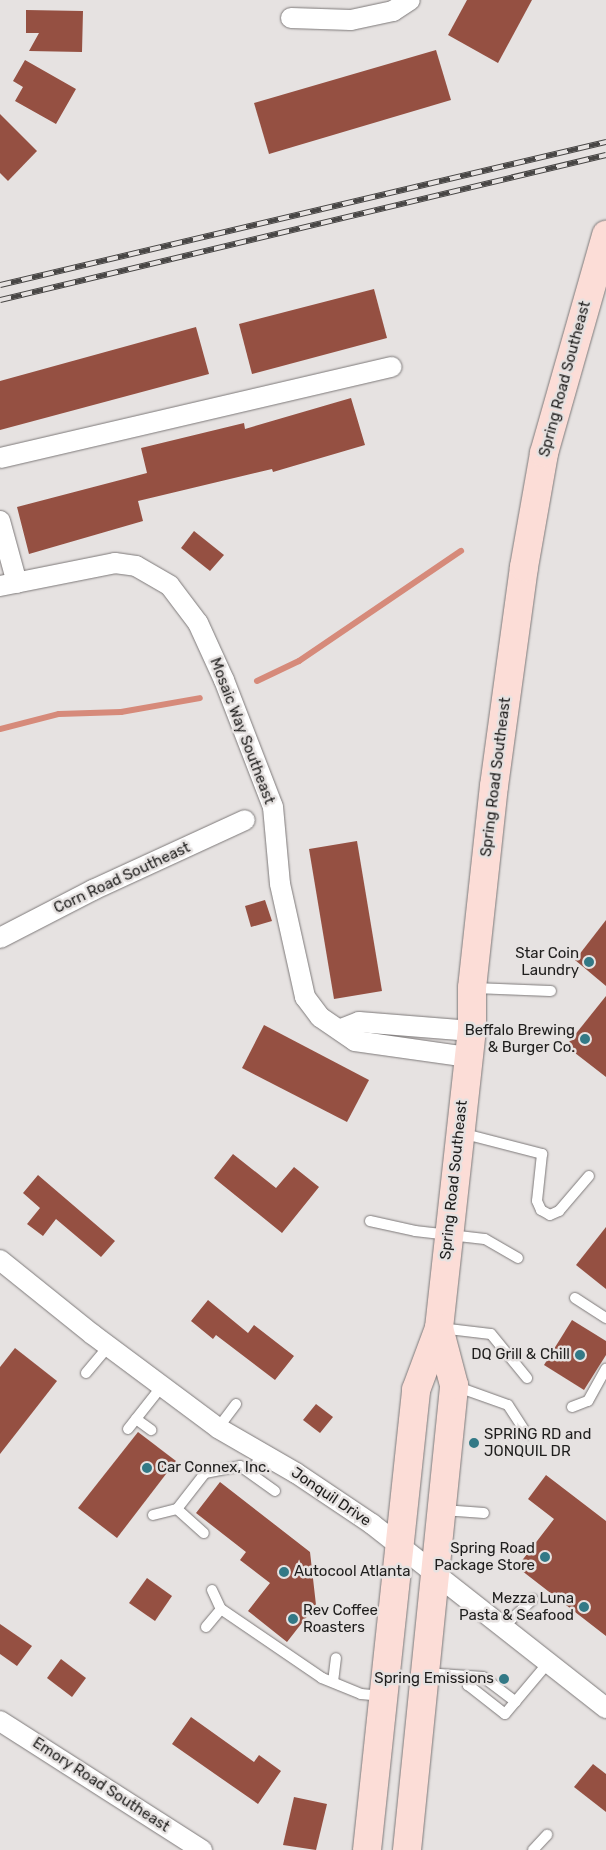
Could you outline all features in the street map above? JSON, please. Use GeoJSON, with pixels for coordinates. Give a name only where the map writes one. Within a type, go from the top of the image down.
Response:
{"type":"FeatureCollection","features":[{"type":"Feature","properties":{"kind":"main road","name":"Spring Road Southeast"},"geometry":{"type":"LineString","coordinates":[[367,1850],[416,1390],[439,1328],[458,1235],[460,1133],[470,1044],[472,988],[524,567],[544,453],[604,240]]}},
{"type":"Feature","properties":{"kind":"main road","name":"Spring Road Southeast"},"geometry":{"type":"LineString","coordinates":[[407,1850],[454,1385],[439,1328]]}},
{"type":"Feature","properties":{"kind":"street"},"geometry":{"type":"LineString","coordinates":[[291,18],[351,20],[393,11],[410,0]]}},
{"type":"Feature","properties":{"kind":"street"},"geometry":{"type":"LineString","coordinates":[[0,458],[392,367]]}},
{"type":"Feature","properties":{"kind":"street","name":"Mosaic Way Southeast"},"geometry":{"type":"LineString","coordinates":[[0,521],[9,584],[116,563],[136,566],[170,586],[198,623],[224,680],[273,807],[280,884],[305,997],[320,1017],[341,1029],[355,1041],[470,1044]]}},
{"type":"Feature","properties":{"kind":"street","name":"Corn Road Southeast"},"geometry":{"type":"LineString","coordinates":[[0,938],[93,890],[245,820]]}},
{"type":"Feature","properties":{"kind":"street"},"geometry":{"type":"LineString","coordinates":[[341,1029],[359,1022],[470,1044]]}},
{"type":"Feature","properties":{"kind":"street","name":"Jonquil Drive"},"geometry":{"type":"LineString","coordinates":[[0,1260],[109,1346],[218,1428],[316,1485],[398,1545],[435,1576],[606,1708]]}},
{"type":"Feature","properties":{"kind":"street","name":"Emory Road Southeast"},"geometry":{"type":"LineString","coordinates":[[0,1721],[202,1850]]}},
{"type":"Feature","properties":{"kind":"lane"},"geometry":{"type":"LineString","coordinates":[[472,988],[551,991]]}},
{"type":"Feature","properties":{"kind":"lane"},"geometry":{"type":"LineString","coordinates":[[460,1133],[542,1154],[537,1201],[541,1210],[550,1215],[559,1211],[589,1176]]}},
{"type":"Feature","properties":{"kind":"lane"},"geometry":{"type":"LineString","coordinates":[[370,1221],[415,1231],[485,1239],[518,1258]]}},
{"type":"Feature","properties":{"kind":"lane"},"geometry":{"type":"LineString","coordinates":[[575,1298],[606,1318]]}},
{"type":"Feature","properties":{"kind":"lane"},"geometry":{"type":"LineString","coordinates":[[439,1328],[492,1334],[528,1378]]}},
{"type":"Feature","properties":{"kind":"lane"},"geometry":{"type":"LineString","coordinates":[[86,1374],[109,1346]]}},
{"type":"Feature","properties":{"kind":"lane"},"geometry":{"type":"LineString","coordinates":[[572,1407],[588,1401],[606,1369]]}},
{"type":"Feature","properties":{"kind":"lane"},"geometry":{"type":"LineString","coordinates":[[454,1385],[508,1406],[527,1434]]}},
{"type":"Feature","properties":{"kind":"lane"},"geometry":{"type":"LineString","coordinates":[[128,1429],[162,1386]]}},
{"type":"Feature","properties":{"kind":"lane"},"geometry":{"type":"LineString","coordinates":[[218,1428],[236,1404]]}},
{"type":"Feature","properties":{"kind":"lane"},"geometry":{"type":"LineString","coordinates":[[136,1419],[152,1430]]}},
{"type":"Feature","properties":{"kind":"lane"},"geometry":{"type":"LineString","coordinates":[[251,1473],[262,1454]]}},
{"type":"Feature","properties":{"kind":"lane"},"geometry":{"type":"LineString","coordinates":[[153,1515],[177,1509],[206,1473],[240,1466],[275,1491]]}},
{"type":"Feature","properties":{"kind":"lane"},"geometry":{"type":"LineString","coordinates":[[177,1509],[204,1533]]}},
{"type":"Feature","properties":{"kind":"lane"},"geometry":{"type":"LineString","coordinates":[[442,1510],[484,1513]]}},
{"type":"Feature","properties":{"kind":"lane"},"geometry":{"type":"LineString","coordinates":[[212,1590],[221,1609],[333,1682],[361,1694],[384,1696]]}},
{"type":"Feature","properties":{"kind":"lane"},"geometry":{"type":"LineString","coordinates":[[503,1627],[533,1599]]}},
{"type":"Feature","properties":{"kind":"lane"},"geometry":{"type":"LineString","coordinates":[[206,1627],[221,1609]]}},
{"type":"Feature","properties":{"kind":"lane"},"geometry":{"type":"LineString","coordinates":[[333,1682],[336,1658]]}},
{"type":"Feature","properties":{"kind":"lane"},"geometry":{"type":"LineString","coordinates":[[471,1677],[468,1685],[506,1714],[548,1663]]}},
{"type":"Feature","properties":{"kind":"lane"},"geometry":{"type":"LineString","coordinates":[[425,1673],[483,1678],[516,1702]]}},
{"type":"Feature","properties":{"kind":"lane"},"geometry":{"type":"LineString","coordinates":[[533,1850],[547,1834]]}},
{"type":"Feature","properties":{"kind":"building"},"geometry":{"type":"Polygon","coordinates":[[[467,0],[532,0],[498,63],[448,35],[467,0]]]}},
{"type":"Feature","properties":{"kind":"building"},"geometry":{"type":"Polygon","coordinates":[[[26,10],[83,11],[82,52],[29,51],[39,33],[26,33],[26,10]]]}},
{"type":"Feature","properties":{"kind":"building"},"geometry":{"type":"Polygon","coordinates":[[[436,50],[451,100],[269,154],[254,103],[436,50]]]}},
{"type":"Feature","properties":{"kind":"building"},"geometry":{"type":"Polygon","coordinates":[[[25,60],[76,89],[56,124],[15,101],[23,87],[13,81],[25,60]]]}},
{"type":"Feature","properties":{"kind":"building"},"geometry":{"type":"Polygon","coordinates":[[[0,114],[37,151],[8,181],[0,173],[0,114]]]}},
{"type":"Feature","properties":{"kind":"building"},"geometry":{"type":"Polygon","coordinates":[[[374,289],[387,338],[252,374],[239,324],[374,289]]]}},
{"type":"Feature","properties":{"kind":"building"},"geometry":{"type":"Polygon","coordinates":[[[196,327],[209,374],[0,430],[0,381],[196,327]]]}},
{"type":"Feature","properties":{"kind":"building"},"geometry":{"type":"Polygon","coordinates":[[[351,398],[365,445],[273,472],[272,469],[138,501],[143,521],[29,554],[17,507],[147,473],[141,448],[244,423],[245,429],[351,398]]]}},
{"type":"Feature","properties":{"kind":"building"},"geometry":{"type":"Polygon","coordinates":[[[194,531],[224,555],[210,571],[181,548],[194,531]]]}},
{"type":"Feature","properties":{"kind":"building"},"geometry":{"type":"Polygon","coordinates":[[[357,841],[382,991],[334,999],[309,849],[357,841]]]}},
{"type":"Feature","properties":{"kind":"building"},"geometry":{"type":"Polygon","coordinates":[[[265,900],[272,921],[251,927],[245,906],[265,900]]]}},
{"type":"Feature","properties":{"kind":"building"},"geometry":{"type":"Polygon","coordinates":[[[606,920],[606,986],[575,960],[606,920]]]}},
{"type":"Feature","properties":{"kind":"building"},"geometry":{"type":"Polygon","coordinates":[[[606,996],[606,1077],[566,1046],[606,996]]]}},
{"type":"Feature","properties":{"kind":"building"},"geometry":{"type":"Polygon","coordinates":[[[264,1025],[369,1080],[347,1122],[242,1068],[264,1025]]]}},
{"type":"Feature","properties":{"kind":"building"},"geometry":{"type":"Polygon","coordinates":[[[233,1154],[276,1188],[294,1167],[319,1187],[282,1233],[214,1178],[233,1154]]]}},
{"type":"Feature","properties":{"kind":"building"},"geometry":{"type":"Polygon","coordinates":[[[38,1175],[115,1241],[101,1257],[56,1219],[43,1236],[27,1224],[40,1208],[23,1193],[38,1175]]]}},
{"type":"Feature","properties":{"kind":"building"},"geometry":{"type":"Polygon","coordinates":[[[606,1227],[606,1289],[576,1265],[606,1227]]]}},
{"type":"Feature","properties":{"kind":"building"},"geometry":{"type":"Polygon","coordinates":[[[208,1300],[248,1333],[254,1325],[294,1356],[275,1380],[216,1335],[213,1339],[191,1321],[208,1300]]]}},
{"type":"Feature","properties":{"kind":"building"},"geometry":{"type":"Polygon","coordinates":[[[572,1320],[606,1341],[606,1355],[584,1390],[544,1365],[572,1320]]]}},
{"type":"Feature","properties":{"kind":"building"},"geometry":{"type":"Polygon","coordinates":[[[15,1348],[57,1381],[0,1454],[0,1367],[15,1348]]]}},
{"type":"Feature","properties":{"kind":"building"},"geometry":{"type":"Polygon","coordinates":[[[316,1404],[333,1417],[320,1433],[303,1420],[316,1404]]]}},
{"type":"Feature","properties":{"kind":"building"},"geometry":{"type":"Polygon","coordinates":[[[138,1432],[176,1461],[117,1538],[78,1508],[138,1432]]]}},
{"type":"Feature","properties":{"kind":"building"},"geometry":{"type":"Polygon","coordinates":[[[546,1475],[606,1521],[606,1636],[517,1567],[554,1519],[528,1499],[546,1475]]]}},
{"type":"Feature","properties":{"kind":"building","name":"Autocool Atlanta"},"geometry":{"type":"Polygon","coordinates":[[[220,1482],[310,1552],[316,1605],[287,1642],[248,1611],[270,1583],[240,1560],[246,1552],[196,1513],[220,1482]]]}},
{"type":"Feature","properties":{"kind":"building"},"geometry":{"type":"Polygon","coordinates":[[[147,1578],[172,1596],[155,1621],[129,1603],[147,1578]]]}},
{"type":"Feature","properties":{"kind":"building"},"geometry":{"type":"Polygon","coordinates":[[[0,1624],[32,1646],[17,1666],[0,1654],[0,1624]]]}},
{"type":"Feature","properties":{"kind":"building"},"geometry":{"type":"Polygon","coordinates":[[[61,1659],[86,1678],[72,1697],[47,1678],[61,1659]]]}},
{"type":"Feature","properties":{"kind":"building"},"geometry":{"type":"Polygon","coordinates":[[[191,1717],[254,1762],[259,1755],[281,1771],[258,1804],[172,1744],[191,1717]]]}},
{"type":"Feature","properties":{"kind":"building"},"geometry":{"type":"Polygon","coordinates":[[[593,1764],[606,1774],[606,1812],[574,1787],[593,1764]]]}},
{"type":"Feature","properties":{"kind":"building"},"geometry":{"type":"Polygon","coordinates":[[[294,1797],[327,1804],[316,1850],[283,1845],[294,1797]]]}},
{"type":"Feature","properties":{"kind":"waterway"},"geometry":{"type":"LineString","coordinates":[[257,681],[299,661],[461,551]]}},
{"type":"Feature","properties":{"kind":"waterway"},"geometry":{"type":"LineString","coordinates":[[0,729],[59,714],[121,712],[200,698]]}},
{"type":"Feature","properties":{"kind":"railway"},"geometry":{"type":"LineString","coordinates":[[0,285],[606,142]]}},
{"type":"Feature","properties":{"kind":"railway"},"geometry":{"type":"LineString","coordinates":[[0,300],[606,155]]}},
{"type":"Feature","properties":{"kind":"place","name":"Star Coin Laundry"},"geometry":{"type":"Point","coordinates":[589,962]}},
{"type":"Feature","properties":{"kind":"place","name":"Beffalo Brewing & Burger Co."},"geometry":{"type":"Point","coordinates":[585,1039]}},
{"type":"Feature","properties":{"kind":"place","name":"DQ Grill & Chill"},"geometry":{"type":"Point","coordinates":[580,1355]}},
{"type":"Feature","properties":{"kind":"place","name":"SPRING RD and JONQUIL DR"},"geometry":{"type":"Point","coordinates":[474,1443]}},
{"type":"Feature","properties":{"kind":"place","name":"Car Connex, Inc."},"geometry":{"type":"Point","coordinates":[147,1468]}},
{"type":"Feature","properties":{"kind":"place","name":"Spring Road Package Store"},"geometry":{"type":"Point","coordinates":[545,1557]}},
{"type":"Feature","properties":{"kind":"place","name":"Autocool Atlanta"},"geometry":{"type":"Point","coordinates":[284,1572]}},
{"type":"Feature","properties":{"kind":"place","name":"Mezza Luna Pasta & Seafood"},"geometry":{"type":"Point","coordinates":[584,1607]}},
{"type":"Feature","properties":{"kind":"place","name":"Rev Coffee Roasters"},"geometry":{"type":"Point","coordinates":[293,1619]}},
{"type":"Feature","properties":{"kind":"place","name":"Spring Emissions"},"geometry":{"type":"Point","coordinates":[504,1679]}}]}
